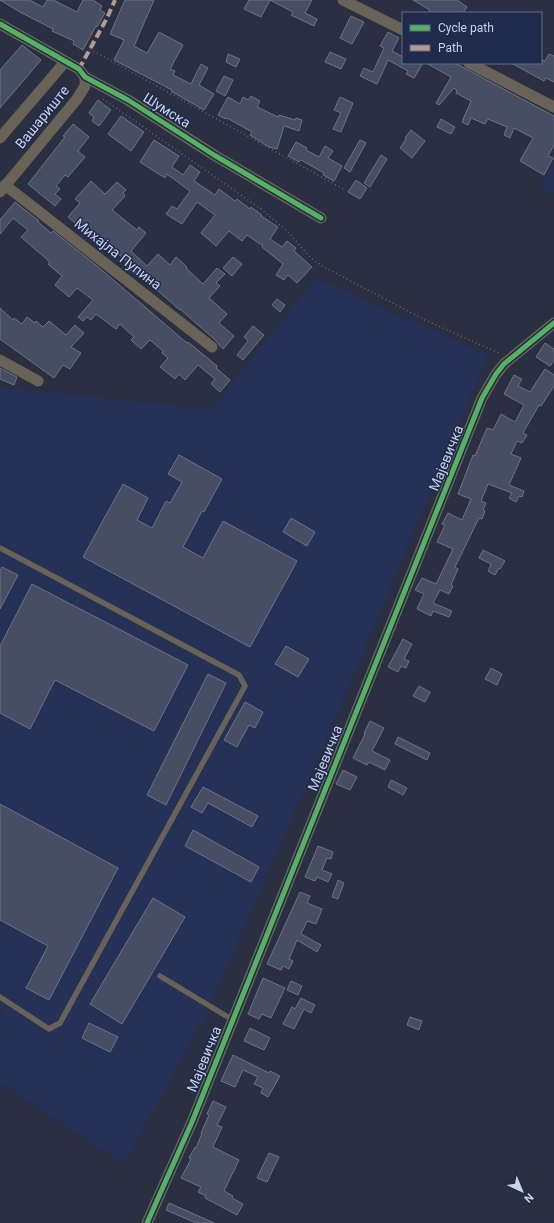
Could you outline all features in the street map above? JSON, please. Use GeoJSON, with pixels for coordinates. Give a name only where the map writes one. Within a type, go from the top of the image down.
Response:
{"type":"FeatureCollection","features":[{"type":"Feature","properties":{"kind":"street"},"geometry":{"type":"LineString","coordinates":[[343,0],[402,30]]}},
{"type":"Feature","properties":{"kind":"street","name":"Шумска"},"geometry":{"type":"LineString","coordinates":[[0,24],[78,69],[85,82],[128,100],[214,155],[321,218]]}},
{"type":"Feature","properties":{"kind":"street","name":"Вашариште"},"geometry":{"type":"LineString","coordinates":[[0,138],[65,62]]}},
{"type":"Feature","properties":{"kind":"street"},"geometry":{"type":"LineString","coordinates":[[471,64],[554,107]]}},
{"type":"Feature","properties":{"kind":"street","name":"Вашариште"},"geometry":{"type":"LineString","coordinates":[[3,188],[77,99],[85,82]]}},
{"type":"Feature","properties":{"kind":"street","name":"Михајла Пупина"},"geometry":{"type":"LineString","coordinates":[[3,188],[212,347]]}},
{"type":"Feature","properties":{"kind":"street","name":"Мајевичка"},"geometry":{"type":"LineString","coordinates":[[147,1223],[192,1122],[482,398],[496,374],[510,359],[554,323]]}},
{"type":"Feature","properties":{"kind":"street"},"geometry":{"type":"LineString","coordinates":[[0,360],[38,381]]}},
{"type":"Feature","properties":{"kind":"lane"},"geometry":{"type":"LineString","coordinates":[[0,548],[239,675],[244,686],[60,1024],[49,1029],[0,997]]}},
{"type":"Feature","properties":{"kind":"lane"},"geometry":{"type":"LineString","coordinates":[[160,976],[233,1020]]}},
{"type":"Feature","properties":{"kind":"path"},"geometry":{"type":"LineString","coordinates":[[90,49],[345,190]]}},
{"type":"Feature","properties":{"kind":"path"},"geometry":{"type":"LineString","coordinates":[[85,82],[261,209],[287,231],[312,258],[322,266],[425,320],[510,359]]}},
{"type":"Feature","properties":{"kind":"shaded area"},"geometry":{"type":"Polygon","coordinates":[[[554,161],[554,194],[540,188],[554,161]]]}},
{"type":"Feature","properties":{"kind":"shaded area"},"geometry":{"type":"Polygon","coordinates":[[[316,278],[488,355],[331,728],[207,1012],[124,1164],[0,1083],[0,1020],[4,1010],[0,1007],[0,387],[211,409],[316,278]]]}},
{"type":"Feature","properties":{"kind":"building"},"geometry":{"type":"Polygon","coordinates":[[[0,0],[29,0],[43,7],[47,0],[53,0],[77,12],[83,0],[93,0],[102,6],[100,10],[105,13],[83,50],[73,44],[74,41],[52,31],[53,29],[0,0]]]}},
{"type":"Feature","properties":{"kind":"building"},"geometry":{"type":"Polygon","coordinates":[[[125,0],[154,0],[134,46],[147,53],[159,32],[183,45],[170,69],[175,71],[173,75],[191,84],[201,64],[208,68],[199,85],[214,94],[204,110],[171,91],[172,90],[114,60],[124,40],[110,34],[125,0]]]}},
{"type":"Feature","properties":{"kind":"building"},"geometry":{"type":"Polygon","coordinates":[[[249,0],[270,0],[261,17],[244,9],[249,0]]]}},
{"type":"Feature","properties":{"kind":"building"},"geometry":{"type":"Polygon","coordinates":[[[270,0],[312,0],[305,13],[317,19],[314,26],[291,15],[293,12],[270,0]]]}},
{"type":"Feature","properties":{"kind":"building"},"geometry":{"type":"Polygon","coordinates":[[[413,0],[457,0],[467,7],[464,12],[429,12],[430,10],[413,0]]]}},
{"type":"Feature","properties":{"kind":"building"},"geometry":{"type":"Polygon","coordinates":[[[351,16],[364,22],[352,44],[340,38],[351,16]]]}},
{"type":"Feature","properties":{"kind":"building"},"geometry":{"type":"Polygon","coordinates":[[[388,32],[399,38],[392,51],[402,56],[402,64],[422,64],[414,78],[406,74],[408,71],[388,60],[377,84],[360,76],[364,68],[373,72],[384,48],[380,46],[388,32]]]}},
{"type":"Feature","properties":{"kind":"building"},"geometry":{"type":"Polygon","coordinates":[[[22,45],[41,60],[0,108],[0,70],[22,45]]]}},
{"type":"Feature","properties":{"kind":"building"},"geometry":{"type":"Polygon","coordinates":[[[330,52],[346,59],[341,69],[325,62],[330,52]]]}},
{"type":"Feature","properties":{"kind":"building"},"geometry":{"type":"Polygon","coordinates":[[[228,54],[240,59],[236,67],[226,62],[228,54]]]}},
{"type":"Feature","properties":{"kind":"building"},"geometry":{"type":"Polygon","coordinates":[[[549,54],[554,56],[554,82],[546,78],[544,81],[513,64],[542,64],[542,60],[545,61],[549,54]]]}},
{"type":"Feature","properties":{"kind":"building"},"geometry":{"type":"Polygon","coordinates":[[[428,64],[457,64],[554,116],[554,145],[548,156],[553,158],[544,175],[520,161],[533,138],[514,128],[510,138],[504,135],[507,127],[488,119],[485,124],[471,118],[468,125],[462,122],[471,101],[456,93],[457,91],[454,88],[439,105],[436,103],[451,77],[428,64]]]}},
{"type":"Feature","properties":{"kind":"building"},"geometry":{"type":"Polygon","coordinates":[[[224,76],[233,80],[225,96],[216,91],[224,76]]]}},
{"type":"Feature","properties":{"kind":"building"},"geometry":{"type":"Polygon","coordinates":[[[251,96],[260,101],[257,107],[278,117],[279,115],[295,120],[296,118],[302,120],[299,131],[284,126],[277,149],[269,147],[250,135],[252,132],[227,118],[226,119],[218,115],[228,97],[240,104],[243,97],[248,100],[251,96]]]}},
{"type":"Feature","properties":{"kind":"building"},"geometry":{"type":"Polygon","coordinates":[[[340,97],[353,103],[341,132],[333,129],[341,113],[334,110],[340,97]]]}},
{"type":"Feature","properties":{"kind":"building"},"geometry":{"type":"Polygon","coordinates":[[[98,100],[111,110],[99,126],[92,121],[94,117],[89,113],[98,100]]]}},
{"type":"Feature","properties":{"kind":"building"},"geometry":{"type":"Polygon","coordinates":[[[121,116],[144,132],[131,151],[108,134],[121,116]]]}},
{"type":"Feature","properties":{"kind":"building"},"geometry":{"type":"Polygon","coordinates":[[[441,119],[455,127],[451,134],[437,127],[441,119]]]}},
{"type":"Feature","properties":{"kind":"building"},"geometry":{"type":"Polygon","coordinates":[[[73,124],[89,137],[78,151],[85,157],[68,177],[65,175],[56,186],[60,189],[55,194],[61,199],[55,206],[28,184],[65,137],[63,136],[73,124]]]}},
{"type":"Feature","properties":{"kind":"building"},"geometry":{"type":"Polygon","coordinates":[[[411,130],[425,141],[412,158],[400,148],[411,130]]]}},
{"type":"Feature","properties":{"kind":"building"},"geometry":{"type":"Polygon","coordinates":[[[154,140],[179,156],[172,167],[183,175],[190,165],[200,172],[194,181],[215,195],[219,189],[235,201],[237,199],[250,209],[251,207],[262,215],[261,216],[278,227],[270,239],[282,247],[287,241],[296,248],[294,251],[312,267],[297,283],[288,275],[284,280],[276,275],[283,264],[262,247],[263,246],[247,235],[242,241],[229,231],[216,246],[201,233],[215,215],[197,202],[182,224],[166,214],[172,206],[177,209],[190,191],[167,174],[165,178],[140,162],[154,140]]]}},
{"type":"Feature","properties":{"kind":"building"},"geometry":{"type":"Polygon","coordinates":[[[360,140],[366,143],[350,172],[344,168],[360,140]]]}},
{"type":"Feature","properties":{"kind":"building"},"geometry":{"type":"Polygon","coordinates":[[[296,142],[307,148],[306,150],[319,157],[325,146],[333,151],[328,158],[342,166],[334,181],[323,175],[324,173],[301,160],[299,162],[288,156],[296,142]]]}},
{"type":"Feature","properties":{"kind":"building"},"geometry":{"type":"Polygon","coordinates":[[[381,155],[387,159],[370,187],[364,183],[381,155]]]}},
{"type":"Feature","properties":{"kind":"building"},"geometry":{"type":"Polygon","coordinates":[[[356,180],[367,188],[360,199],[348,192],[356,180]]]}},
{"type":"Feature","properties":{"kind":"building"},"geometry":{"type":"Polygon","coordinates":[[[91,181],[105,194],[117,182],[126,190],[123,193],[125,196],[112,210],[137,230],[139,227],[146,233],[131,251],[147,266],[158,254],[170,265],[176,257],[203,284],[217,268],[225,274],[216,283],[220,286],[209,298],[227,314],[219,323],[234,336],[223,349],[180,309],[136,272],[134,274],[126,266],[129,263],[110,247],[107,249],[92,236],[91,237],[68,217],[80,203],[75,199],[91,181]]]}},
{"type":"Feature","properties":{"kind":"building"},"geometry":{"type":"Polygon","coordinates":[[[15,202],[39,221],[38,222],[51,233],[53,231],[96,265],[187,343],[188,342],[217,366],[216,368],[230,380],[220,392],[211,384],[215,379],[198,365],[185,380],[179,374],[175,379],[160,367],[168,358],[162,353],[163,351],[150,340],[141,349],[131,340],[134,337],[120,324],[116,329],[96,314],[91,320],[87,317],[83,321],[78,317],[93,300],[77,288],[69,297],[55,285],[62,276],[48,264],[50,262],[21,237],[28,230],[13,218],[0,234],[0,220],[15,202]]]}},
{"type":"Feature","properties":{"kind":"building"},"geometry":{"type":"Polygon","coordinates":[[[233,257],[242,264],[232,276],[223,268],[233,257]]]}},
{"type":"Feature","properties":{"kind":"building"},"geometry":{"type":"Polygon","coordinates":[[[277,299],[285,305],[280,312],[272,305],[277,299]]]}},
{"type":"Feature","properties":{"kind":"building"},"geometry":{"type":"Polygon","coordinates":[[[0,308],[13,320],[14,318],[22,324],[27,317],[35,323],[36,321],[43,327],[49,321],[66,335],[75,325],[84,333],[71,347],[81,353],[70,369],[63,365],[54,378],[0,339],[0,308]]]}},
{"type":"Feature","properties":{"kind":"building"},"geometry":{"type":"Polygon","coordinates":[[[253,326],[264,335],[243,360],[237,355],[248,341],[244,337],[253,326]]]}},
{"type":"Feature","properties":{"kind":"building"},"geometry":{"type":"Polygon","coordinates":[[[545,343],[554,349],[554,360],[550,366],[536,357],[545,343]]]}},
{"type":"Feature","properties":{"kind":"building"},"geometry":{"type":"Polygon","coordinates":[[[0,368],[17,377],[14,385],[0,379],[0,368]]]}},
{"type":"Feature","properties":{"kind":"building"},"geometry":{"type":"Polygon","coordinates":[[[545,369],[554,375],[554,386],[541,406],[539,405],[523,433],[527,435],[522,443],[517,441],[511,454],[521,458],[509,485],[524,491],[522,497],[519,496],[516,502],[509,498],[512,493],[488,484],[481,501],[486,503],[483,510],[485,511],[482,519],[479,518],[455,567],[458,569],[451,585],[453,586],[449,594],[440,590],[433,603],[452,611],[449,617],[433,611],[431,616],[417,609],[424,594],[415,590],[422,578],[436,584],[453,549],[437,542],[445,525],[442,524],[448,513],[462,520],[471,499],[458,494],[473,455],[475,456],[487,428],[493,430],[501,414],[515,422],[524,405],[504,394],[514,375],[522,379],[518,386],[530,392],[545,369]]]}},
{"type":"Feature","properties":{"kind":"building"},"geometry":{"type":"Polygon","coordinates":[[[179,455],[222,479],[204,512],[202,511],[183,547],[203,558],[223,521],[297,561],[250,647],[83,557],[123,484],[148,498],[137,520],[152,528],[166,501],[170,503],[182,482],[168,474],[179,455]]]}},
{"type":"Feature","properties":{"kind":"building"},"geometry":{"type":"Polygon","coordinates":[[[291,518],[315,532],[307,546],[283,532],[291,518]]]}},
{"type":"Feature","properties":{"kind":"building"},"geometry":{"type":"Polygon","coordinates":[[[483,550],[505,561],[495,575],[488,571],[491,564],[479,558],[483,550]]]}},
{"type":"Feature","properties":{"kind":"building"},"geometry":{"type":"Polygon","coordinates":[[[2,567],[18,575],[0,609],[0,571],[2,567]]]}},
{"type":"Feature","properties":{"kind":"building"},"geometry":{"type":"Polygon","coordinates":[[[32,584],[188,665],[154,731],[55,680],[30,729],[0,713],[0,646],[32,584]]]}},
{"type":"Feature","properties":{"kind":"building"},"geometry":{"type":"Polygon","coordinates":[[[403,639],[412,644],[404,659],[409,661],[406,668],[401,666],[398,672],[388,667],[403,639]]]}},
{"type":"Feature","properties":{"kind":"building"},"geometry":{"type":"Polygon","coordinates":[[[286,646],[309,659],[298,677],[275,664],[286,646]]]}},
{"type":"Feature","properties":{"kind":"building"},"geometry":{"type":"Polygon","coordinates":[[[491,668],[502,674],[497,685],[485,679],[491,668]]]}},
{"type":"Feature","properties":{"kind":"building"},"geometry":{"type":"Polygon","coordinates":[[[208,674],[226,683],[166,805],[147,795],[208,674]]]}},
{"type":"Feature","properties":{"kind":"building"},"geometry":{"type":"Polygon","coordinates":[[[419,686],[430,692],[425,702],[413,696],[419,686]]]}},
{"type":"Feature","properties":{"kind":"building"},"geometry":{"type":"Polygon","coordinates":[[[245,702],[263,712],[255,728],[249,725],[237,747],[224,740],[245,702]]]}},
{"type":"Feature","properties":{"kind":"building"},"geometry":{"type":"Polygon","coordinates":[[[370,721],[384,728],[372,751],[390,760],[385,770],[369,762],[367,765],[353,758],[370,721]]]}},
{"type":"Feature","properties":{"kind":"building"},"geometry":{"type":"Polygon","coordinates":[[[398,737],[430,753],[427,760],[395,744],[398,737]]]}},
{"type":"Feature","properties":{"kind":"building"},"geometry":{"type":"Polygon","coordinates":[[[343,770],[357,777],[350,790],[336,784],[343,770]]]}},
{"type":"Feature","properties":{"kind":"building"},"geometry":{"type":"Polygon","coordinates":[[[391,780],[407,788],[403,795],[388,787],[391,780]]]}},
{"type":"Feature","properties":{"kind":"building"},"geometry":{"type":"Polygon","coordinates":[[[203,787],[258,816],[252,827],[208,803],[202,813],[191,807],[203,787]]]}},
{"type":"Feature","properties":{"kind":"building"},"geometry":{"type":"Polygon","coordinates":[[[0,804],[118,868],[49,1000],[26,988],[48,946],[0,920],[0,804]]]}},
{"type":"Feature","properties":{"kind":"building"},"geometry":{"type":"Polygon","coordinates":[[[193,830],[259,867],[251,882],[185,846],[193,830]]]}},
{"type":"Feature","properties":{"kind":"building"},"geometry":{"type":"Polygon","coordinates":[[[318,846],[333,852],[331,859],[327,858],[322,870],[332,874],[328,882],[317,877],[315,881],[305,877],[318,846]]]}},
{"type":"Feature","properties":{"kind":"building"},"geometry":{"type":"Polygon","coordinates":[[[338,880],[344,883],[338,899],[332,897],[338,880]]]}},
{"type":"Feature","properties":{"kind":"building"},"geometry":{"type":"Polygon","coordinates":[[[300,892],[310,896],[307,903],[322,909],[316,924],[307,921],[301,934],[321,945],[317,952],[297,940],[289,959],[293,961],[289,969],[283,966],[281,970],[267,964],[300,892]]]}},
{"type":"Feature","properties":{"kind":"building"},"geometry":{"type":"Polygon","coordinates":[[[153,898],[185,917],[122,1024],[90,1004],[153,898]]]}},
{"type":"Feature","properties":{"kind":"building"},"geometry":{"type":"Polygon","coordinates":[[[263,978],[285,988],[271,1018],[262,1014],[259,1019],[248,1014],[263,978]]]}},
{"type":"Feature","properties":{"kind":"building"},"geometry":{"type":"Polygon","coordinates":[[[291,981],[302,986],[298,995],[287,990],[291,981]]]}},
{"type":"Feature","properties":{"kind":"building"},"geometry":{"type":"Polygon","coordinates":[[[301,998],[315,1005],[311,1013],[304,1009],[294,1029],[283,1024],[292,1007],[295,1009],[301,998]]]}},
{"type":"Feature","properties":{"kind":"building"},"geometry":{"type":"Polygon","coordinates":[[[410,1017],[422,1021],[419,1030],[407,1025],[410,1017]]]}},
{"type":"Feature","properties":{"kind":"building"},"geometry":{"type":"Polygon","coordinates":[[[89,1023],[118,1037],[110,1052],[82,1038],[89,1023]]]}},
{"type":"Feature","properties":{"kind":"building"},"geometry":{"type":"Polygon","coordinates":[[[250,1028],[270,1038],[264,1050],[244,1041],[250,1028]]]}},
{"type":"Feature","properties":{"kind":"building"},"geometry":{"type":"Polygon","coordinates":[[[233,1055],[269,1073],[270,1071],[280,1076],[268,1097],[261,1093],[263,1088],[254,1084],[258,1077],[243,1070],[235,1087],[221,1081],[233,1055]]]}},
{"type":"Feature","properties":{"kind":"building"},"geometry":{"type":"Polygon","coordinates":[[[213,1101],[226,1107],[217,1125],[222,1127],[213,1147],[239,1160],[224,1191],[233,1196],[232,1198],[243,1204],[237,1215],[205,1198],[206,1196],[198,1192],[201,1187],[181,1178],[191,1159],[189,1158],[195,1147],[196,1148],[209,1115],[207,1114],[213,1101]]]}},
{"type":"Feature","properties":{"kind":"building"},"geometry":{"type":"Polygon","coordinates":[[[269,1153],[279,1157],[267,1182],[257,1178],[269,1153]]]}},
{"type":"Feature","properties":{"kind":"building"},"geometry":{"type":"Polygon","coordinates":[[[169,1203],[214,1223],[196,1223],[166,1210],[169,1203]]]}},
{"type":"Feature","properties":{"kind":"marked path"},"geometry":{"type":"LineString","coordinates":[[79,69],[107,18],[115,0]]}},
{"type":"Feature","properties":{"kind":"cycle path"},"geometry":{"type":"LineString","coordinates":[[0,24],[79,69],[85,77],[128,100],[214,155],[321,218]]}},
{"type":"Feature","properties":{"kind":"cycle path"},"geometry":{"type":"LineString","coordinates":[[147,1223],[192,1122],[482,398],[496,374],[504,364],[554,323]]}}]}
